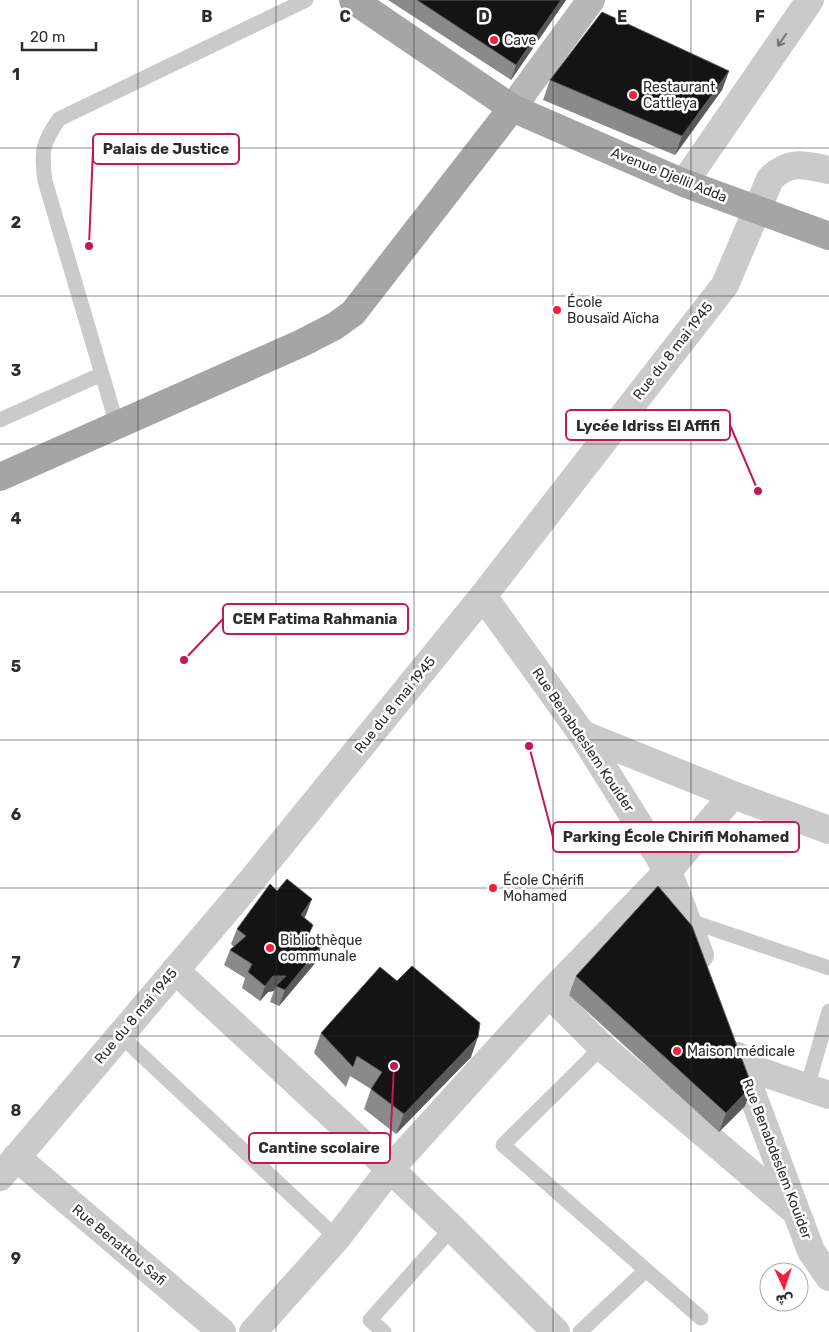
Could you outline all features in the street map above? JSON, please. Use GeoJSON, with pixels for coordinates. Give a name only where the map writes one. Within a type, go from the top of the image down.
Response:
{"type":"FeatureCollection","features":[{"type":"Feature","properties":{"kind":"main road","name":"Avenue Djellil Adda"},"geometry":{"type":"LineString","coordinates":[[353,0],[512,108],[684,183],[829,236]]}},
{"type":"Feature","properties":{"kind":"main road"},"geometry":{"type":"LineString","coordinates":[[0,477],[302,342],[335,326],[353,313],[512,108],[591,0]]}},
{"type":"Feature","properties":{"kind":"street"},"geometry":{"type":"LineString","coordinates":[[684,183],[810,0]]}},
{"type":"Feature","properties":{"kind":"street","name":"Rue du 8 mai 1945"},"geometry":{"type":"LineString","coordinates":[[8,1167],[252,880],[483,596],[724,285],[770,179],[784,168],[795,164],[829,170]]}},
{"type":"Feature","properties":{"kind":"street","name":"Rue Benabdeslem Kouider"},"geometry":{"type":"LineString","coordinates":[[483,596],[582,734],[668,870],[707,975]]}},
{"type":"Feature","properties":{"kind":"street"},"geometry":{"type":"LineString","coordinates":[[582,734],[733,795],[829,830]]}},
{"type":"Feature","properties":{"kind":"street"},"geometry":{"type":"LineString","coordinates":[[253,1332],[336,1238],[390,1168],[549,994],[668,870],[733,795]]}},
{"type":"Feature","properties":{"kind":"street"},"geometry":{"type":"LineString","coordinates":[[175,970],[390,1168],[556,1332]]}},
{"type":"Feature","properties":{"kind":"street"},"geometry":{"type":"LineString","coordinates":[[549,994],[602,1048],[796,1212]]}},
{"type":"Feature","properties":{"kind":"street","name":"Rue Benabdeslem Kouider"},"geometry":{"type":"LineString","coordinates":[[728,1029],[796,1212],[820,1253],[829,1277]]}},
{"type":"Feature","properties":{"kind":"street"},"geometry":{"type":"LineString","coordinates":[[741,1065],[818,1092]]}},
{"type":"Feature","properties":{"kind":"street","name":"Rue Benattou Safi"},"geometry":{"type":"LineString","coordinates":[[8,1167],[222,1332]]}},
{"type":"Feature","properties":{"kind":"lane"},"geometry":{"type":"LineString","coordinates":[[117,425],[45,180],[42,157],[48,136],[59,119],[306,0]]}},
{"type":"Feature","properties":{"kind":"lane"},"geometry":{"type":"LineString","coordinates":[[0,420],[102,374]]}},
{"type":"Feature","properties":{"kind":"lane"},"geometry":{"type":"LineString","coordinates":[[687,920],[829,968]]}},
{"type":"Feature","properties":{"kind":"lane"},"geometry":{"type":"LineString","coordinates":[[818,1092],[829,1011]]}},
{"type":"Feature","properties":{"kind":"lane"},"geometry":{"type":"LineString","coordinates":[[120,1035],[336,1238]]}},
{"type":"Feature","properties":{"kind":"lane"},"geometry":{"type":"LineString","coordinates":[[602,1048],[503,1146],[701,1318]]}},
{"type":"Feature","properties":{"kind":"lane"},"geometry":{"type":"LineString","coordinates":[[384,1332],[370,1320],[452,1228]]}},
{"type":"Feature","properties":{"kind":"lane"},"geometry":{"type":"LineString","coordinates":[[580,1332],[646,1270]]}},
{"type":"Feature","properties":{"kind":"building","name":"Cave"},"geometry":{"type":"Polygon","coordinates":[[[417,0],[561,0],[516,65],[417,0]]]}},
{"type":"Feature","properties":{"kind":"building","name":"Restaurant Cattleya"},"geometry":{"type":"Polygon","coordinates":[[[602,12],[729,71],[682,136],[550,80],[602,12]]]}},
{"type":"Feature","properties":{"kind":"building","name":"Bibliothèque communale"},"geometry":{"type":"Polygon","coordinates":[[[287,879],[312,899],[301,915],[313,925],[307,938],[321,946],[285,990],[276,986],[286,976],[273,976],[265,986],[248,972],[252,964],[230,950],[246,936],[237,929],[270,884],[277,891],[287,879]]]}},
{"type":"Feature","properties":{"kind":"building","name":"Maison médicale"},"geometry":{"type":"Polygon","coordinates":[[[658,886],[692,926],[752,1086],[726,1113],[576,976],[658,886]]]}},
{"type":"Feature","properties":{"kind":"building"},"geometry":{"type":"Polygon","coordinates":[[[412,966],[480,1023],[478,1037],[404,1114],[371,1089],[382,1072],[357,1056],[353,1067],[321,1033],[380,967],[397,981],[412,966]]]}},
{"type":"Feature","properties":{"kind":"place","name":"Cave"},"geometry":{"type":"Point","coordinates":[494,40]}},
{"type":"Feature","properties":{"kind":"place","name":"Restaurant Cattleya"},"geometry":{"type":"Point","coordinates":[633,95]}},
{"type":"Feature","properties":{"kind":"place","name":"Palais de Justice"},"geometry":{"type":"Point","coordinates":[89,246]}},
{"type":"Feature","properties":{"kind":"place","name":"École Bousaïd Aïcha"},"geometry":{"type":"Point","coordinates":[557,310]}},
{"type":"Feature","properties":{"kind":"place","name":"Lycée Idriss El Affifi"},"geometry":{"type":"Point","coordinates":[758,491]}},
{"type":"Feature","properties":{"kind":"place","name":"CEM Fatima Rahmania"},"geometry":{"type":"Point","coordinates":[184,660]}},
{"type":"Feature","properties":{"kind":"place","name":"Parking École Chirifi Mohamed"},"geometry":{"type":"Point","coordinates":[529,746]}},
{"type":"Feature","properties":{"kind":"place","name":"École Chérifi Mohamed"},"geometry":{"type":"Point","coordinates":[493,888]}},
{"type":"Feature","properties":{"kind":"place","name":"Bibliothèque communale"},"geometry":{"type":"Point","coordinates":[270,948]}},
{"type":"Feature","properties":{"kind":"place","name":"Maison médicale"},"geometry":{"type":"Point","coordinates":[677,1051]}},
{"type":"Feature","properties":{"kind":"place","name":"Cantine scolaire"},"geometry":{"type":"Point","coordinates":[394,1066]}}]}
